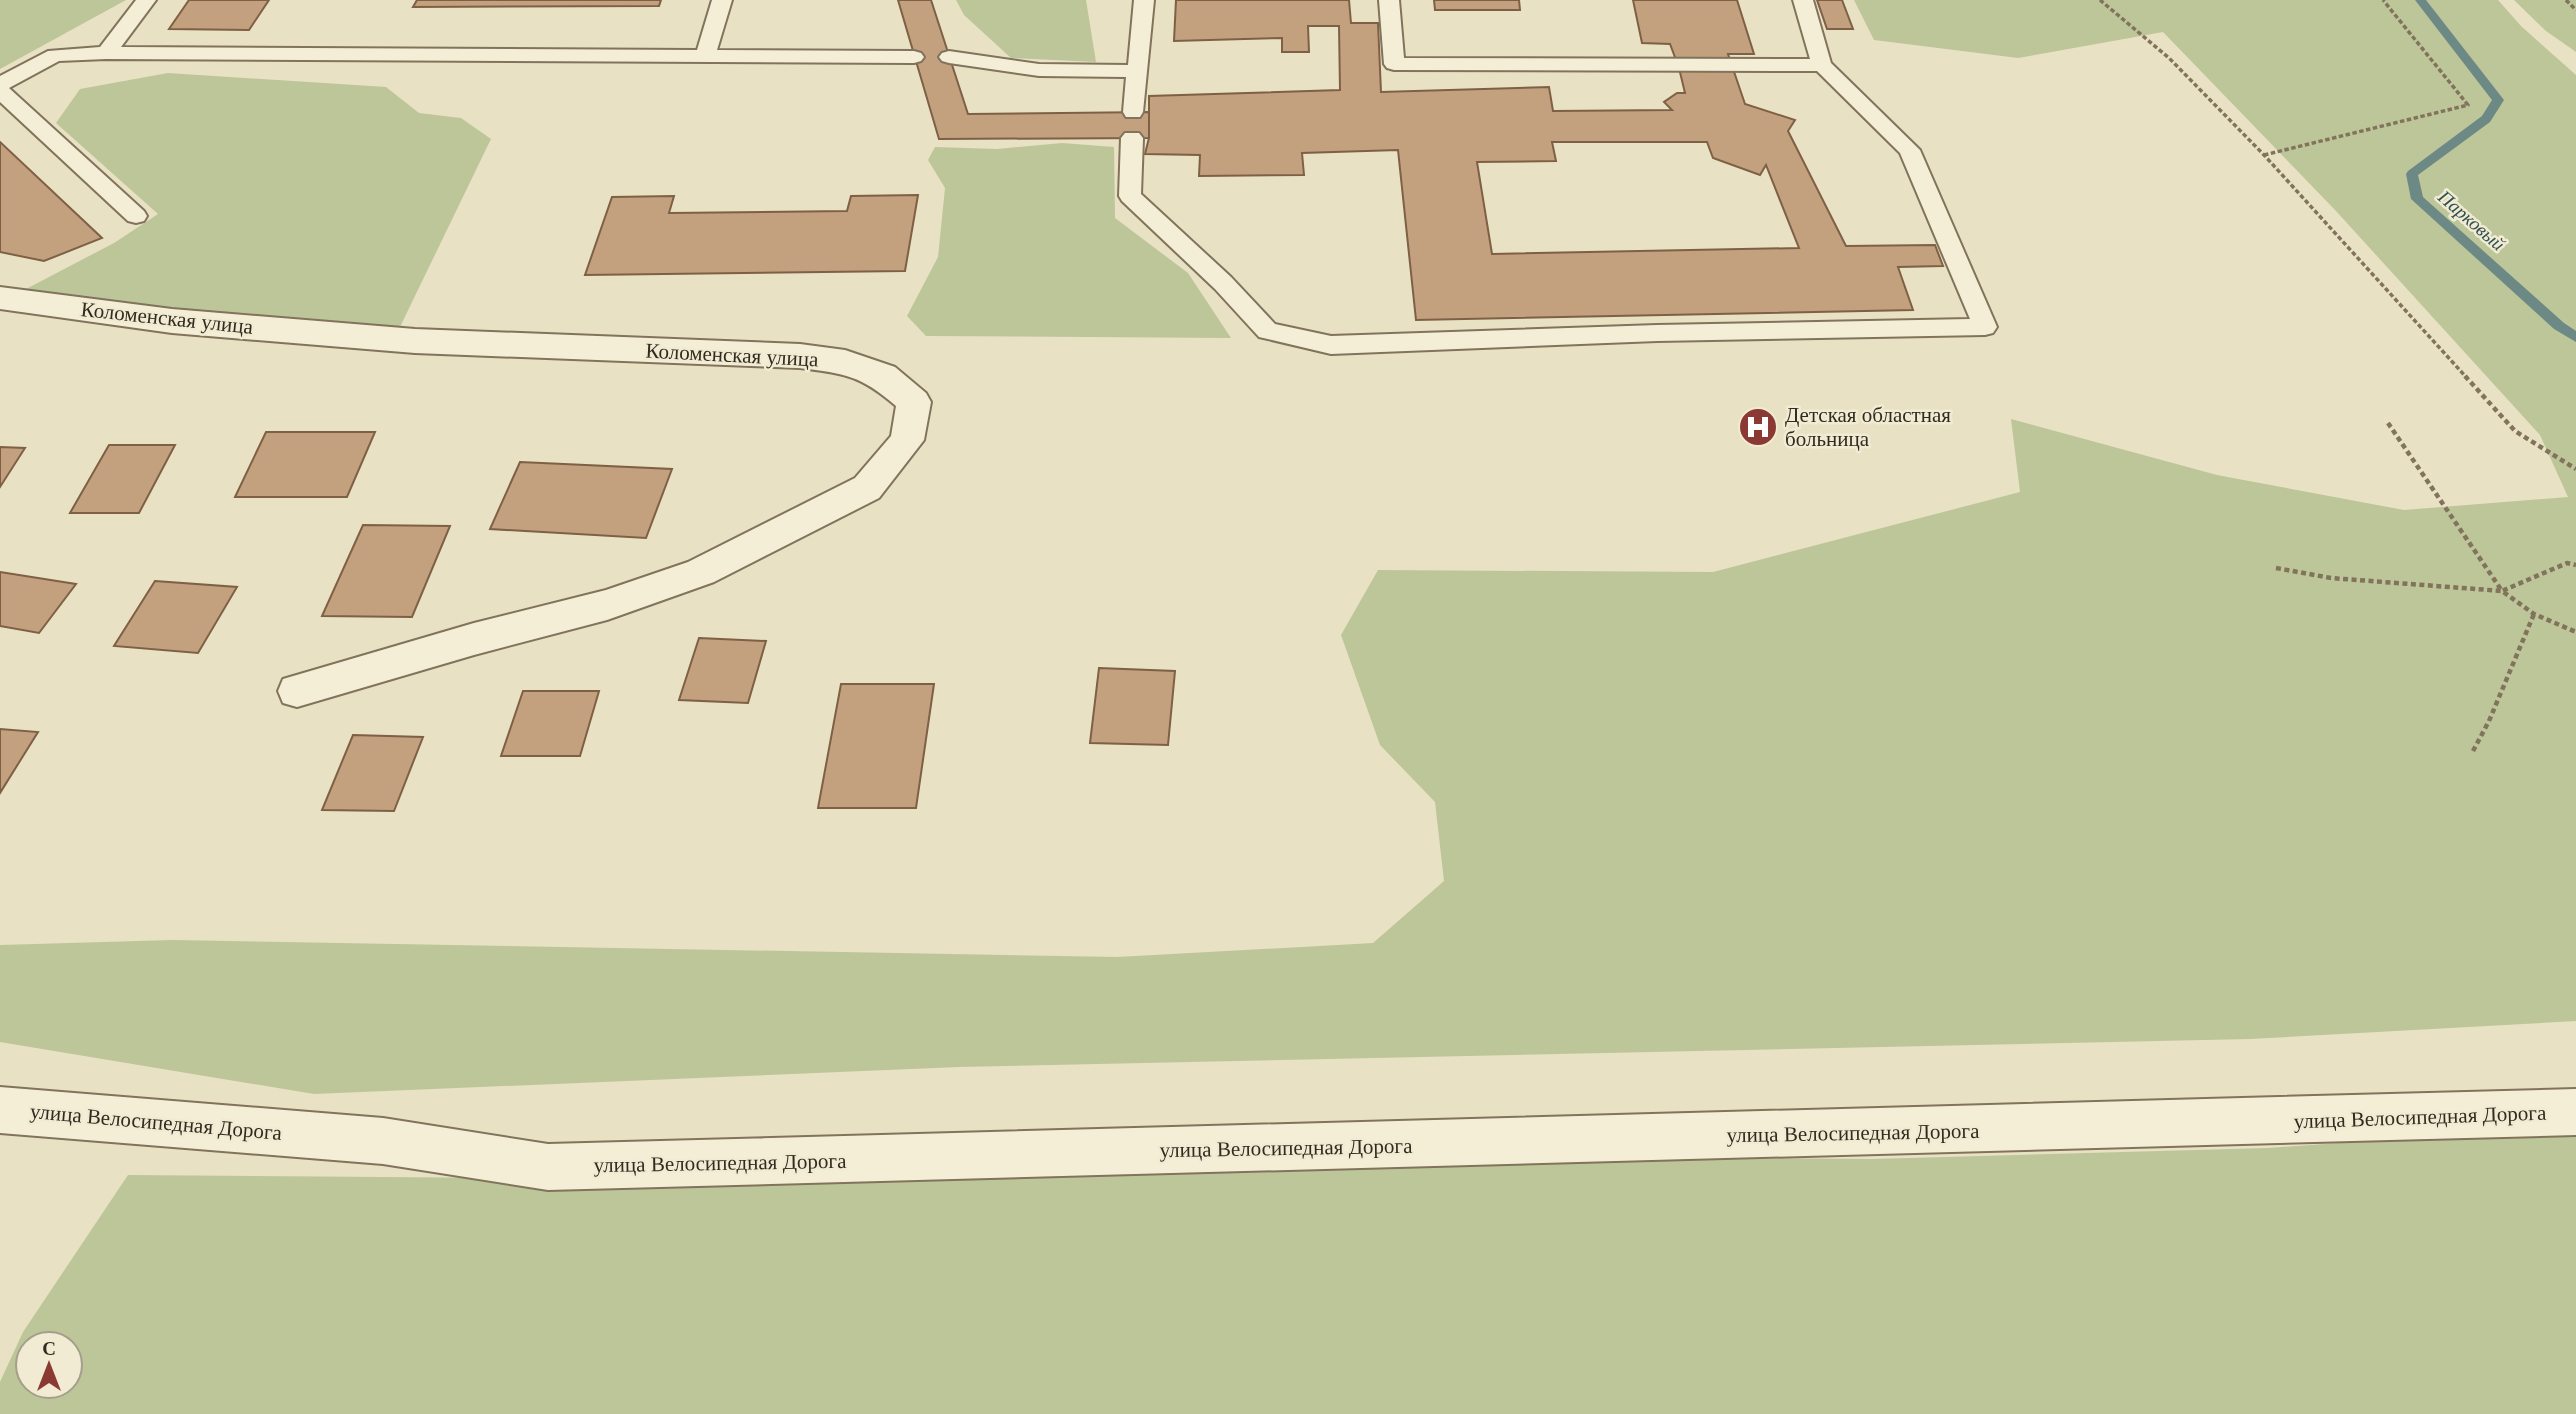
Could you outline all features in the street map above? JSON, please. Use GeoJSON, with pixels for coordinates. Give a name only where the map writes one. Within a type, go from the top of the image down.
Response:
{"type":"FeatureCollection","features":[{"type":"Feature","properties":{"kind":"street","name":"Коломенская улица"},"geometry":{"type":"LineString","coordinates":[[0,298],[172,321],[415,341],[800,356],[845,362],[883,376],[914,402],[907,440],[867,488],[701,572],[607,605],[474,639],[297,691]]}},
{"type":"Feature","properties":{"kind":"street","name":"улица Велосипедная Дорога"},"geometry":{"type":"LineString","coordinates":[[0,1110],[383,1140],[548,1167],[2576,1112]]}},
{"type":"Feature","properties":{"kind":"lane"},"geometry":{"type":"LineString","coordinates":[[106,53],[146,0]]}},
{"type":"Feature","properties":{"kind":"lane"},"geometry":{"type":"LineString","coordinates":[[705,55],[722,0]]}},
{"type":"Feature","properties":{"kind":"lane"},"geometry":{"type":"LineString","coordinates":[[1133,112],[1144,0]]}},
{"type":"Feature","properties":{"kind":"lane"},"geometry":{"type":"LineString","coordinates":[[1389,0],[1394,64],[1822,65]]}},
{"type":"Feature","properties":{"kind":"lane"},"geometry":{"type":"LineString","coordinates":[[1132,138],[1130,196],[1223,283],[1268,331],[1331,345],[1643,334],[1985,327],[1909,150],[1822,65],[1803,0]]}},
{"type":"Feature","properties":{"kind":"lane"},"geometry":{"type":"LineString","coordinates":[[0,84],[55,55],[106,53],[914,57]]}},
{"type":"Feature","properties":{"kind":"lane"},"geometry":{"type":"LineString","coordinates":[[949,57],[1039,70],[1138,71]]}},
{"type":"Feature","properties":{"kind":"lane"},"geometry":{"type":"LineString","coordinates":[[0,91],[136,216]]}},
{"type":"Feature","properties":{"kind":"path"},"geometry":{"type":"LineString","coordinates":[[2099,0],[2169,58],[2264,155],[2515,431],[2576,469]]}},
{"type":"Feature","properties":{"kind":"path"},"geometry":{"type":"LineString","coordinates":[[2264,155],[2468,106],[2383,0]]}},
{"type":"Feature","properties":{"kind":"path"},"geometry":{"type":"LineString","coordinates":[[2566,0],[2576,10]]}},
{"type":"Feature","properties":{"kind":"path"},"geometry":{"type":"LineString","coordinates":[[2388,423],[2502,591],[2534,614],[2576,632]]}},
{"type":"Feature","properties":{"kind":"path"},"geometry":{"type":"LineString","coordinates":[[2276,568],[2331,578],[2502,591],[2567,563],[2576,565]]}},
{"type":"Feature","properties":{"kind":"path"},"geometry":{"type":"LineString","coordinates":[[2473,751],[2534,614]]}},
{"type":"Feature","properties":{"kind":"green space"},"geometry":{"type":"Polygon","coordinates":[[[0,0],[126,0],[0,69],[0,0]]]}},
{"type":"Feature","properties":{"kind":"green space"},"geometry":{"type":"Polygon","coordinates":[[[956,0],[1086,0],[1096,62],[1011,58],[964,15],[956,0]]]}},
{"type":"Feature","properties":{"kind":"green space"},"geometry":{"type":"Polygon","coordinates":[[[1854,0],[2498,0],[2521,26],[2576,75],[2576,1021],[2250,1039],[959,1067],[314,1094],[0,1042],[0,945],[173,940],[1117,957],[1373,943],[1444,881],[1435,802],[1380,745],[1341,635],[1378,570],[1713,572],[2020,492],[2011,419],[2217,475],[2404,510],[2568,497],[2540,435],[2336,211],[2163,32],[2018,58],[1874,40],[1854,0]]]}},
{"type":"Feature","properties":{"kind":"green space"},"geometry":{"type":"Polygon","coordinates":[[[2514,0],[2576,0],[2576,52],[2546,31],[2514,0]]]}},
{"type":"Feature","properties":{"kind":"green space"},"geometry":{"type":"Polygon","coordinates":[[[168,73],[386,87],[419,113],[461,118],[491,139],[398,331],[313,329],[26,289],[114,243],[158,214],[56,123],[80,89],[168,73]]]}},
{"type":"Feature","properties":{"kind":"green space"},"geometry":{"type":"Polygon","coordinates":[[[1062,143],[1114,147],[1115,218],[1188,273],[1231,338],[926,336],[907,316],[938,257],[945,188],[928,160],[935,147],[997,149],[1062,143]]]}},
{"type":"Feature","properties":{"kind":"green space"},"geometry":{"type":"Polygon","coordinates":[[[2576,1126],[2576,1414],[0,1414],[0,1382],[14,1352],[14,1400],[84,1400],[84,1330],[24,1330],[128,1175],[865,1181],[1310,1155],[1872,1159],[2268,1148],[2576,1126]]]}},
{"type":"Feature","properties":{"kind":"building"},"geometry":{"type":"Polygon","coordinates":[[[189,0],[269,0],[249,30],[169,29],[189,0]]]}},
{"type":"Feature","properties":{"kind":"building"},"geometry":{"type":"Polygon","coordinates":[[[417,0],[661,0],[659,6],[413,7],[417,0]]]}},
{"type":"Feature","properties":{"kind":"building"},"geometry":{"type":"Polygon","coordinates":[[[898,0],[931,0],[968,114],[1151,112],[1149,138],[939,139],[898,0]]]}},
{"type":"Feature","properties":{"kind":"building"},"geometry":{"type":"Polygon","coordinates":[[[1176,0],[1349,0],[1351,23],[1378,23],[1381,92],[1549,87],[1553,111],[1672,110],[1664,102],[1677,93],[1685,93],[1679,68],[1670,44],[1642,43],[1633,0],[1737,0],[1754,54],[1728,54],[1745,104],[1795,120],[1788,131],[1846,246],[1935,245],[1943,266],[1898,267],[1913,310],[1416,320],[1398,150],[1302,153],[1304,175],[1199,176],[1200,155],[1145,154],[1149,138],[1149,96],[1340,90],[1339,26],[1308,26],[1309,52],[1282,52],[1282,38],[1174,41],[1176,0]],[[1552,142],[1556,161],[1477,162],[1492,254],[1799,248],[1766,165],[1760,175],[1713,158],[1707,142],[1552,142]]]}},
{"type":"Feature","properties":{"kind":"building"},"geometry":{"type":"Polygon","coordinates":[[[1434,0],[1519,0],[1520,10],[1435,10],[1434,0]]]}},
{"type":"Feature","properties":{"kind":"building"},"geometry":{"type":"Polygon","coordinates":[[[1817,0],[1842,0],[1853,29],[1827,29],[1817,0]]]}},
{"type":"Feature","properties":{"kind":"building"},"geometry":{"type":"Polygon","coordinates":[[[0,142],[102,238],[44,261],[0,252],[0,142]]]}},
{"type":"Feature","properties":{"kind":"building"},"geometry":{"type":"Polygon","coordinates":[[[918,195],[905,271],[585,275],[612,197],[674,196],[669,213],[847,211],[851,196],[918,195]]]}},
{"type":"Feature","properties":{"kind":"building"},"geometry":{"type":"Polygon","coordinates":[[[266,432],[375,432],[347,497],[235,497],[266,432]]]}},
{"type":"Feature","properties":{"kind":"building"},"geometry":{"type":"Polygon","coordinates":[[[109,445],[175,445],[139,513],[70,513],[109,445]]]}},
{"type":"Feature","properties":{"kind":"building"},"geometry":{"type":"Polygon","coordinates":[[[0,447],[25,448],[0,487],[0,447]]]}},
{"type":"Feature","properties":{"kind":"building"},"geometry":{"type":"Polygon","coordinates":[[[520,462],[672,469],[646,538],[490,529],[520,462]]]}},
{"type":"Feature","properties":{"kind":"building"},"geometry":{"type":"Polygon","coordinates":[[[363,525],[450,526],[412,617],[322,616],[363,525]]]}},
{"type":"Feature","properties":{"kind":"building"},"geometry":{"type":"Polygon","coordinates":[[[0,572],[76,584],[39,633],[0,626],[0,572]]]}},
{"type":"Feature","properties":{"kind":"building"},"geometry":{"type":"Polygon","coordinates":[[[155,581],[237,587],[198,653],[114,646],[155,581]]]}},
{"type":"Feature","properties":{"kind":"building"},"geometry":{"type":"Polygon","coordinates":[[[699,638],[766,641],[748,703],[679,700],[699,638]]]}},
{"type":"Feature","properties":{"kind":"building"},"geometry":{"type":"Polygon","coordinates":[[[1099,668],[1175,671],[1168,745],[1090,743],[1099,668]]]}},
{"type":"Feature","properties":{"kind":"building"},"geometry":{"type":"Polygon","coordinates":[[[841,684],[934,684],[916,808],[818,808],[841,684]]]}},
{"type":"Feature","properties":{"kind":"building"},"geometry":{"type":"Polygon","coordinates":[[[523,691],[599,691],[580,756],[501,756],[523,691]]]}},
{"type":"Feature","properties":{"kind":"building"},"geometry":{"type":"Polygon","coordinates":[[[0,729],[38,732],[0,793],[0,729]]]}},
{"type":"Feature","properties":{"kind":"building"},"geometry":{"type":"Polygon","coordinates":[[[353,735],[423,737],[394,811],[322,810],[353,735]]]}},
{"type":"Feature","properties":{"kind":"waterway","name":"Парковый"},"geometry":{"type":"LineString","coordinates":[[2420,0],[2498,100],[2486,119],[2412,174],[2417,199],[2559,326],[2576,337]]}},
{"type":"Feature","properties":{"kind":"place","name":"Детская областная больница"},"geometry":{"type":"Point","coordinates":[1758,427]}}]}
